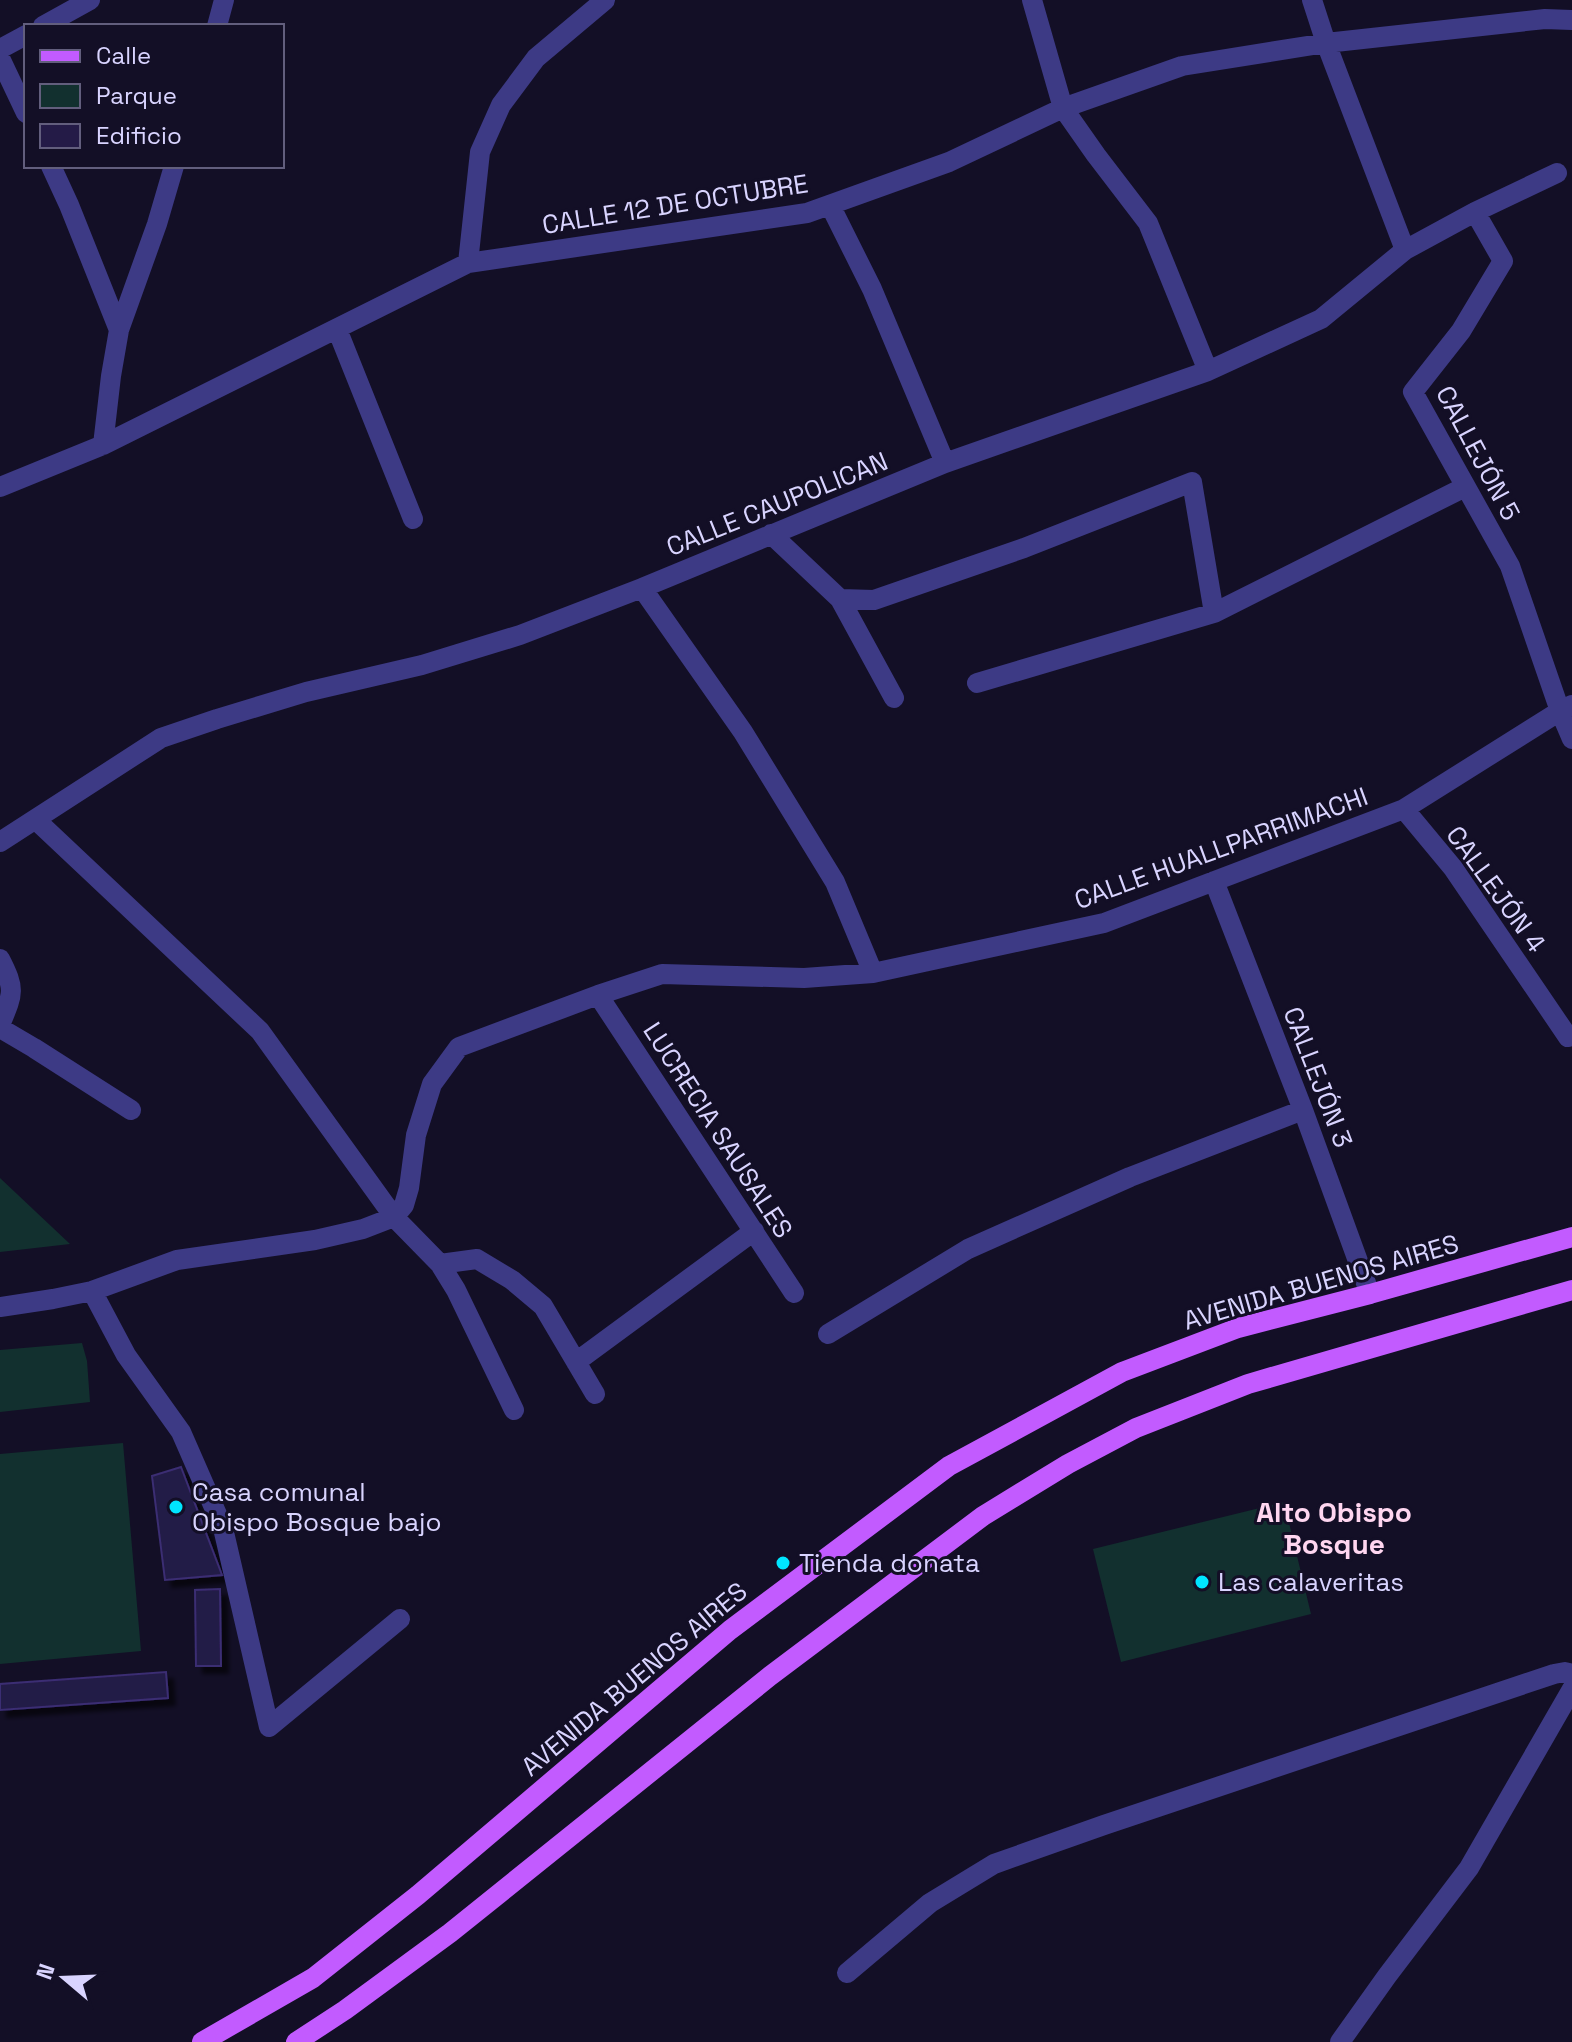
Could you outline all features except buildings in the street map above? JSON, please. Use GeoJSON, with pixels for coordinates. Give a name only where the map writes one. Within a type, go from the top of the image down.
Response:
{"type":"FeatureCollection","features":[{"type":"Feature","properties":{"kind":"main road","name":"AVENIDA BUENOS AIRES"},"geometry":{"type":"LineString","coordinates":[[202,2042],[313,1978],[418,1895],[730,1630],[949,1466],[1122,1372],[1238,1328],[1572,1237]]}},
{"type":"Feature","properties":{"kind":"main road"},"geometry":{"type":"LineString","coordinates":[[296,2042],[450,1933],[770,1676],[983,1516],[1068,1464],[1136,1428],[1248,1384],[1572,1290]]}},
{"type":"Feature","properties":{"kind":"street"},"geometry":{"type":"LineString","coordinates":[[47,24],[90,0]]}},
{"type":"Feature","properties":{"kind":"street"},"geometry":{"type":"LineString","coordinates":[[218,24],[224,0]]}},
{"type":"Feature","properties":{"kind":"street"},"geometry":{"type":"LineString","coordinates":[[468,263],[480,152],[501,105],[536,58],[605,0]]}},
{"type":"Feature","properties":{"kind":"street"},"geometry":{"type":"LineString","coordinates":[[1032,0],[1063,108],[1148,223],[1208,371]]}},
{"type":"Feature","properties":{"kind":"street"},"geometry":{"type":"LineString","coordinates":[[1312,0],[1405,250]]}},
{"type":"Feature","properties":{"kind":"street","name":"CALLE 12 DE OCTUBRE"},"geometry":{"type":"LineString","coordinates":[[0,487],[103,445],[468,263],[807,213],[949,162],[1063,108],[1182,66],[1326,43],[1545,19],[1572,20]]}},
{"type":"Feature","properties":{"kind":"street"},"geometry":{"type":"LineString","coordinates":[[0,49],[24,36]]}},
{"type":"Feature","properties":{"kind":"street"},"geometry":{"type":"LineString","coordinates":[[0,58],[24,109]]}},
{"type":"Feature","properties":{"kind":"street"},"geometry":{"type":"LineString","coordinates":[[52,168],[119,330]]}},
{"type":"Feature","properties":{"kind":"street"},"geometry":{"type":"LineString","coordinates":[[103,445],[119,330],[173,168]]}},
{"type":"Feature","properties":{"kind":"street","name":"CALLE CAUPOLICAN"},"geometry":{"type":"LineString","coordinates":[[0,840],[161,738],[306,692],[422,665],[520,635],[945,463],[1208,371],[1321,319],[1405,250],[1557,173]]}},
{"type":"Feature","properties":{"kind":"street"},"geometry":{"type":"LineString","coordinates":[[830,205],[872,289],[945,463]]}},
{"type":"Feature","properties":{"kind":"street","name":"CALLEJÓN 5"},"geometry":{"type":"LineString","coordinates":[[1475,212],[1503,261],[1461,331],[1413,392],[1510,566],[1566,708],[1572,739]]}},
{"type":"Feature","properties":{"kind":"street"},"geometry":{"type":"LineString","coordinates":[[337,329],[413,519]]}},
{"type":"Feature","properties":{"kind":"street"},"geometry":{"type":"LineString","coordinates":[[840,599],[874,600],[1024,548],[1192,482],[1214,613]]}},
{"type":"Feature","properties":{"kind":"street"},"geometry":{"type":"LineString","coordinates":[[977,683],[1214,613],[1465,487]]}},
{"type":"Feature","properties":{"kind":"street"},"geometry":{"type":"LineString","coordinates":[[771,534],[840,599],[894,698]]}},
{"type":"Feature","properties":{"kind":"street"},"geometry":{"type":"LineString","coordinates":[[642,588],[743,732],[835,882],[873,973]]}},
{"type":"Feature","properties":{"kind":"street","name":"CALLE HUALLPARRIMACHI"},"geometry":{"type":"LineString","coordinates":[[394,1217],[404,1205],[409,1188],[416,1135],[432,1084],[459,1047],[662,974],[804,978],[873,973],[1104,923],[1404,809],[1566,708]]}},
{"type":"Feature","properties":{"kind":"street","name":"CALLEJÓN 4"},"geometry":{"type":"LineString","coordinates":[[1404,809],[1453,868],[1568,1037],[1572,1036]]}},
{"type":"Feature","properties":{"kind":"street"},"geometry":{"type":"LineString","coordinates":[[36,820],[260,1031],[394,1217],[440,1264],[456,1290],[514,1410]]}},
{"type":"Feature","properties":{"kind":"street","name":"CALLEJÓN 3"},"geometry":{"type":"LineString","coordinates":[[1214,881],[1370,1294]]}},
{"type":"Feature","properties":{"kind":"street"},"geometry":{"type":"LineString","coordinates":[[0,959],[13,996],[0,1026],[131,1110]]}},
{"type":"Feature","properties":{"kind":"street","name":"LUCRECIA SAUSALES"},"geometry":{"type":"LineString","coordinates":[[598,995],[794,1293]]}},
{"type":"Feature","properties":{"kind":"street"},"geometry":{"type":"LineString","coordinates":[[828,1334],[968,1249],[1130,1177],[1303,1110]]}},
{"type":"Feature","properties":{"kind":"street"},"geometry":{"type":"LineString","coordinates":[[0,1307],[92,1291],[177,1260],[315,1240],[363,1229],[394,1217]]}},
{"type":"Feature","properties":{"kind":"street"},"geometry":{"type":"LineString","coordinates":[[576,1362],[754,1231]]}},
{"type":"Feature","properties":{"kind":"street"},"geometry":{"type":"LineString","coordinates":[[440,1264],[477,1259],[512,1280],[543,1306],[595,1394]]}},
{"type":"Feature","properties":{"kind":"street"},"geometry":{"type":"LineString","coordinates":[[92,1291],[126,1355],[181,1432],[223,1528],[269,1727],[400,1619]]}},
{"type":"Feature","properties":{"kind":"street"},"geometry":{"type":"LineString","coordinates":[[847,1973],[930,1903],[994,1864],[1554,1674],[1572,1674]]}},
{"type":"Feature","properties":{"kind":"street"},"geometry":{"type":"LineString","coordinates":[[1340,2042],[1469,1868],[1572,1689]]}},
{"type":"Feature","properties":{"kind":"green space"},"geometry":{"type":"Polygon","coordinates":[[[0,1178],[70,1244],[0,1252],[0,1178]]]}},
{"type":"Feature","properties":{"kind":"green space"},"geometry":{"type":"Polygon","coordinates":[[[82,1343],[87,1361],[90,1402],[0,1412],[0,1350],[82,1343]]]}},
{"type":"Feature","properties":{"kind":"green space"},"geometry":{"type":"Polygon","coordinates":[[[123,1443],[141,1651],[0,1664],[0,1454],[123,1443]]]}},
{"type":"Feature","properties":{"kind":"green space","name":"Las calaveritas"},"geometry":{"type":"Polygon","coordinates":[[[1284,1502],[1311,1614],[1121,1662],[1093,1549],[1284,1502]]]}},
{"type":"Feature","properties":{"kind":"place","name":"Casa comunal Obispo Bosque bajo"},"geometry":{"type":"Point","coordinates":[176,1507]}},
{"type":"Feature","properties":{"kind":"place","name":"Tienda donata"},"geometry":{"type":"Point","coordinates":[783,1563]}},
{"type":"Feature","properties":{"kind":"place","name":"Las calaveritas"},"geometry":{"type":"Point","coordinates":[1202,1582]}},
{"type":"Feature","properties":{"kind":"district","name":"Alto Obispo Bosque"},"geometry":{"type":"Point","coordinates":[1334,1528]}}]}
